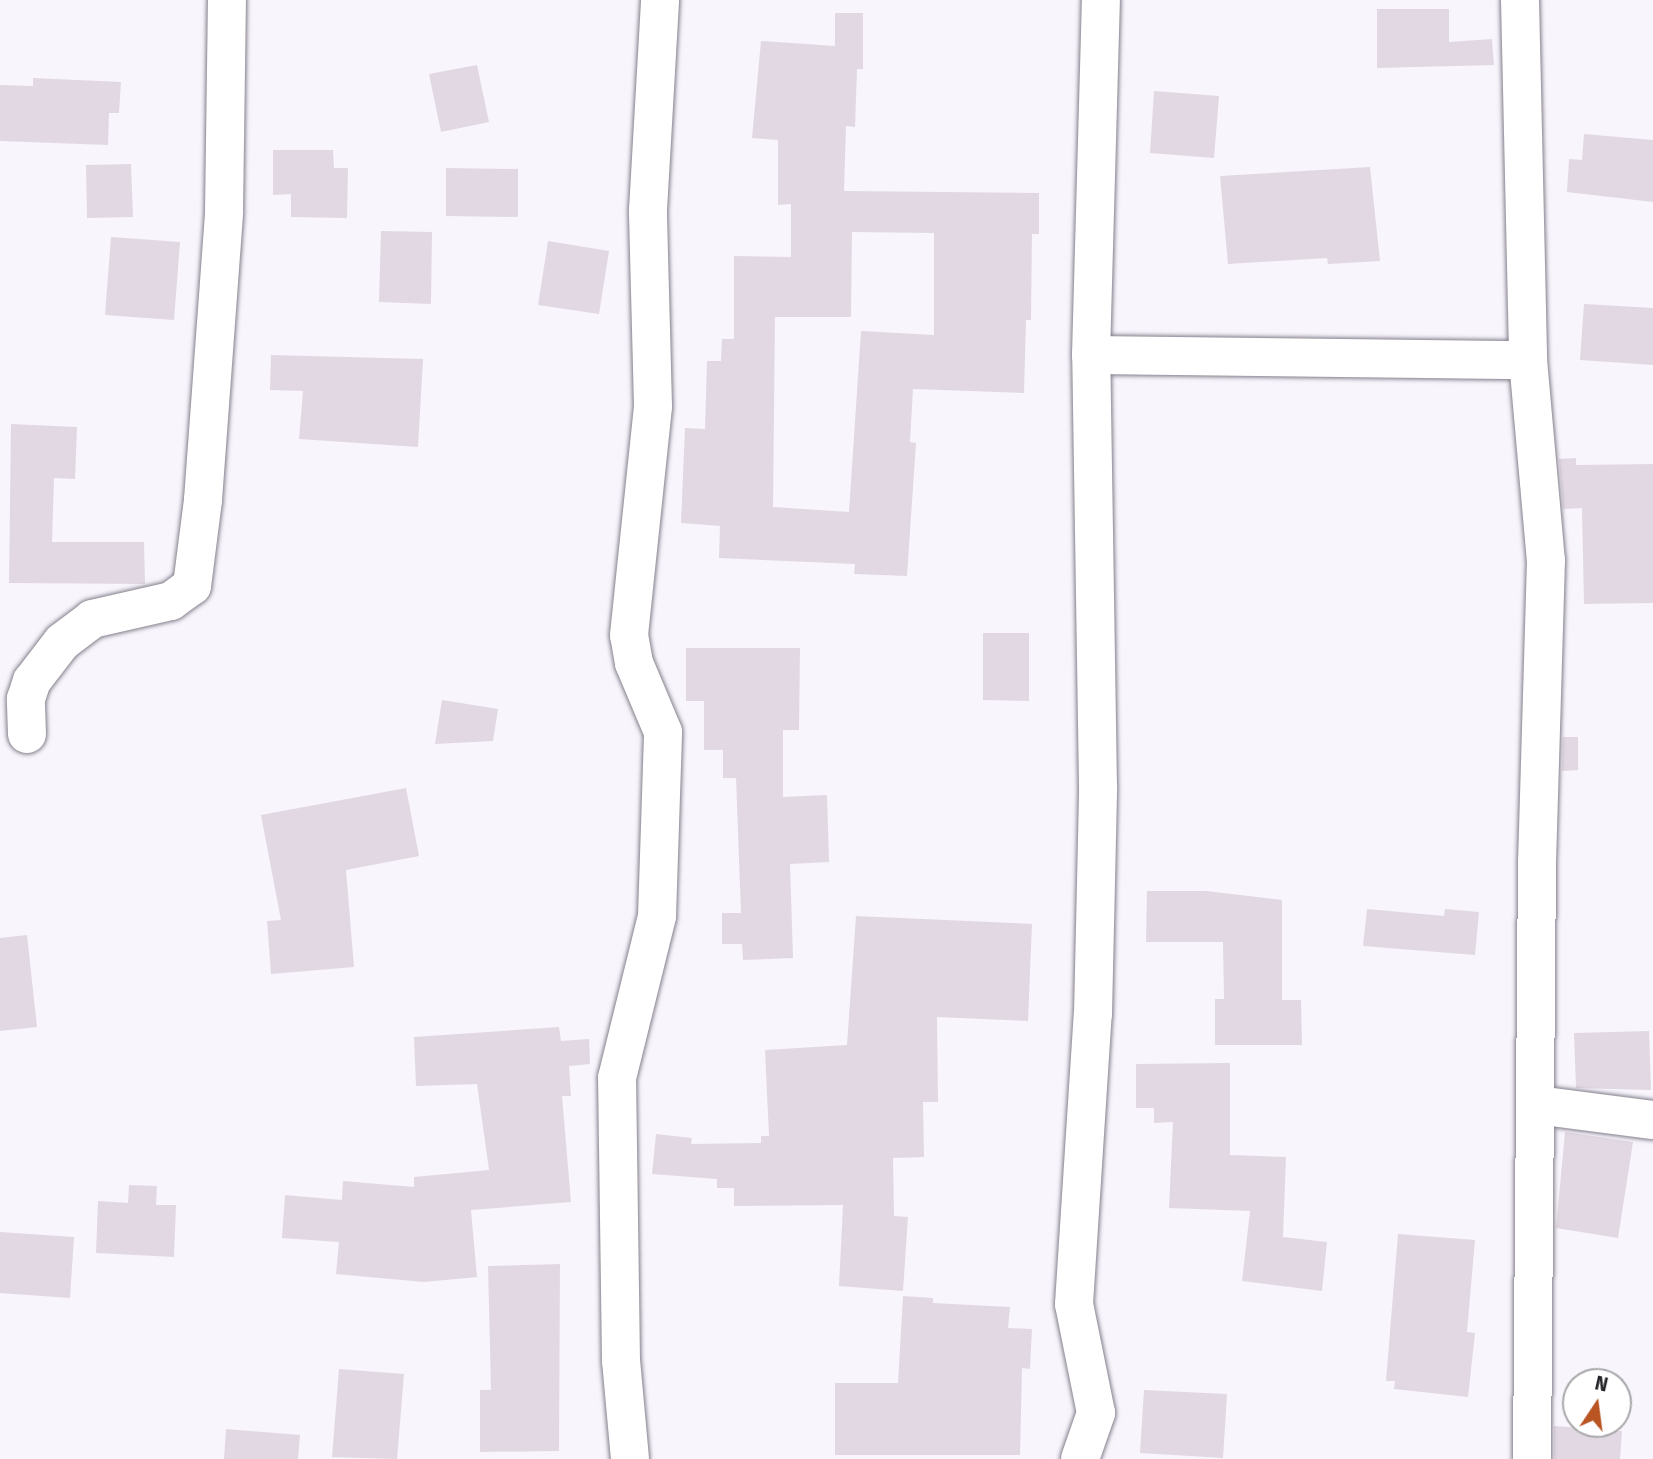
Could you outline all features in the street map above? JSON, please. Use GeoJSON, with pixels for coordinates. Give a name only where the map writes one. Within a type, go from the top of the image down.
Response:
{"type":"FeatureCollection","features":[{"type":"Feature","properties":{"kind":"street"},"geometry":{"type":"LineString","coordinates":[[27,734],[26,699],[32,681],[62,642],[92,619],[171,601],[192,586],[203,500],[224,212],[228,0]]}},
{"type":"Feature","properties":{"kind":"street"},"geometry":{"type":"LineString","coordinates":[[630,1459],[621,1361],[617,1079],[657,916],[663,732],[634,663],[629,625],[653,407],[648,210],[660,0]]}},
{"type":"Feature","properties":{"kind":"street"},"geometry":{"type":"LineString","coordinates":[[1080,1459],[1096,1413],[1074,1304],[1093,1014],[1098,787],[1091,355],[1101,0]]}},
{"type":"Feature","properties":{"kind":"street"},"geometry":{"type":"LineString","coordinates":[[1520,0],[1528,360],[1546,560],[1537,861],[1532,1459]]}},
{"type":"Feature","properties":{"kind":"street"},"geometry":{"type":"LineString","coordinates":[[1091,355],[1528,360]]}},
{"type":"Feature","properties":{"kind":"street"},"geometry":{"type":"LineString","coordinates":[[1537,1105],[1653,1121]]}},
{"type":"Feature","properties":{"kind":"building"},"geometry":{"type":"Polygon","coordinates":[[[1377,9],[1449,9],[1449,42],[1492,39],[1494,65],[1377,68],[1377,9]]]}},
{"type":"Feature","properties":{"kind":"building"},"geometry":{"type":"Polygon","coordinates":[[[835,13],[863,13],[863,69],[857,69],[855,127],[846,126],[844,191],[1039,193],[1039,234],[1032,234],[1031,320],[1026,320],[1024,393],[913,389],[910,442],[916,443],[907,576],[854,574],[855,564],[719,558],[720,526],[681,523],[685,428],[705,429],[707,361],[721,361],[722,339],[734,339],[734,256],[791,257],[791,204],[778,205],[778,140],[752,138],[761,41],[835,46],[835,13]],[[852,232],[851,317],[775,317],[773,507],[849,512],[861,331],[934,335],[934,233],[852,232]]]}},
{"type":"Feature","properties":{"kind":"building"},"geometry":{"type":"Polygon","coordinates":[[[477,65],[489,122],[441,132],[429,74],[477,65]]]}},
{"type":"Feature","properties":{"kind":"building"},"geometry":{"type":"Polygon","coordinates":[[[33,78],[121,82],[119,113],[109,113],[108,145],[0,141],[0,85],[33,86],[33,78]]]}},
{"type":"Feature","properties":{"kind":"building"},"geometry":{"type":"Polygon","coordinates":[[[1154,91],[1219,96],[1214,158],[1150,153],[1154,91]]]}},
{"type":"Feature","properties":{"kind":"building"},"geometry":{"type":"Polygon","coordinates":[[[1584,134],[1653,140],[1653,202],[1567,192],[1569,159],[1582,160],[1584,134]]]}},
{"type":"Feature","properties":{"kind":"building"},"geometry":{"type":"Polygon","coordinates":[[[273,150],[333,150],[334,168],[348,168],[347,218],[291,217],[291,194],[273,195],[273,150]]]}},
{"type":"Feature","properties":{"kind":"building"},"geometry":{"type":"Polygon","coordinates":[[[131,164],[133,217],[87,218],[86,165],[131,164]]]}},
{"type":"Feature","properties":{"kind":"building"},"geometry":{"type":"Polygon","coordinates":[[[1370,167],[1380,261],[1328,264],[1327,258],[1228,264],[1220,176],[1370,167]]]}},
{"type":"Feature","properties":{"kind":"building"},"geometry":{"type":"Polygon","coordinates":[[[446,168],[518,169],[518,217],[446,216],[446,168]]]}},
{"type":"Feature","properties":{"kind":"building"},"geometry":{"type":"Polygon","coordinates":[[[381,231],[432,232],[431,304],[379,302],[381,231]]]}},
{"type":"Feature","properties":{"kind":"building"},"geometry":{"type":"Polygon","coordinates":[[[111,237],[180,242],[174,320],[105,315],[111,237]]]}},
{"type":"Feature","properties":{"kind":"building"},"geometry":{"type":"Polygon","coordinates":[[[548,241],[609,251],[599,314],[538,305],[548,241]]]}},
{"type":"Feature","properties":{"kind":"building"},"geometry":{"type":"Polygon","coordinates":[[[1584,304],[1653,308],[1653,365],[1580,360],[1584,304]]]}},
{"type":"Feature","properties":{"kind":"building"},"geometry":{"type":"Polygon","coordinates":[[[271,355],[423,359],[418,447],[299,439],[303,391],[270,390],[271,355]]]}},
{"type":"Feature","properties":{"kind":"building"},"geometry":{"type":"Polygon","coordinates":[[[11,424],[77,427],[75,479],[54,478],[52,542],[144,542],[145,584],[9,583],[11,424]]]}},
{"type":"Feature","properties":{"kind":"building"},"geometry":{"type":"Polygon","coordinates":[[[1576,458],[1576,465],[1653,464],[1653,603],[1584,604],[1582,508],[1563,509],[1559,459],[1576,458]]]}},
{"type":"Feature","properties":{"kind":"building"},"geometry":{"type":"Polygon","coordinates":[[[983,633],[1029,633],[1029,701],[983,700],[983,633]]]}},
{"type":"Feature","properties":{"kind":"building"},"geometry":{"type":"Polygon","coordinates":[[[686,648],[800,648],[799,730],[783,730],[783,797],[827,795],[829,862],[790,864],[793,958],[743,960],[742,944],[722,944],[722,913],[741,913],[736,778],[723,778],[723,750],[704,750],[704,701],[686,701],[686,648]]]}},
{"type":"Feature","properties":{"kind":"building"},"geometry":{"type":"Polygon","coordinates":[[[442,700],[498,709],[493,741],[435,744],[442,700]]]}},
{"type":"Feature","properties":{"kind":"building"},"geometry":{"type":"Polygon","coordinates":[[[1563,737],[1578,737],[1578,770],[1562,771],[1563,737]]]}},
{"type":"Feature","properties":{"kind":"building"},"geometry":{"type":"Polygon","coordinates":[[[406,788],[419,856],[346,870],[354,967],[271,974],[267,921],[281,920],[261,815],[406,788]]]}},
{"type":"Feature","properties":{"kind":"building"},"geometry":{"type":"Polygon","coordinates":[[[1147,891],[1206,891],[1282,900],[1282,1000],[1301,1000],[1302,1045],[1215,1045],[1215,999],[1224,999],[1223,942],[1146,942],[1147,891]]]}},
{"type":"Feature","properties":{"kind":"building"},"geometry":{"type":"Polygon","coordinates":[[[1367,909],[1444,916],[1445,909],[1479,912],[1475,955],[1363,946],[1367,909]]]}},
{"type":"Feature","properties":{"kind":"building"},"geometry":{"type":"Polygon","coordinates":[[[856,916],[1032,924],[1028,1021],[937,1017],[938,1102],[923,1102],[924,1157],[893,1158],[894,1216],[908,1217],[903,1291],[839,1286],[843,1205],[734,1206],[734,1188],[717,1188],[717,1179],[652,1174],[656,1134],[692,1138],[691,1144],[761,1143],[761,1136],[769,1136],[765,1050],[847,1045],[856,916]]]}},
{"type":"Feature","properties":{"kind":"building"},"geometry":{"type":"Polygon","coordinates":[[[27,935],[37,1027],[0,1031],[0,938],[27,935]]]}},
{"type":"Feature","properties":{"kind":"building"},"geometry":{"type":"Polygon","coordinates":[[[559,1027],[561,1041],[589,1039],[590,1064],[569,1066],[571,1096],[562,1096],[571,1202],[471,1210],[477,1277],[424,1282],[336,1274],[339,1242],[282,1238],[285,1195],[342,1200],[343,1181],[414,1187],[414,1177],[489,1170],[477,1084],[416,1086],[414,1037],[559,1027]]]}},
{"type":"Feature","properties":{"kind":"building"},"geometry":{"type":"Polygon","coordinates":[[[1649,1031],[1651,1090],[1576,1088],[1574,1033],[1649,1031]]]}},
{"type":"Feature","properties":{"kind":"building"},"geometry":{"type":"Polygon","coordinates":[[[1230,1063],[1230,1155],[1286,1157],[1283,1237],[1327,1242],[1322,1291],[1242,1281],[1250,1211],[1169,1208],[1173,1122],[1154,1123],[1154,1108],[1136,1108],[1136,1064],[1230,1063]]]}},
{"type":"Feature","properties":{"kind":"building"},"geometry":{"type":"Polygon","coordinates":[[[1565,1132],[1633,1142],[1618,1238],[1556,1228],[1565,1132]]]}},
{"type":"Feature","properties":{"kind":"building"},"geometry":{"type":"Polygon","coordinates":[[[129,1185],[157,1186],[156,1205],[176,1205],[174,1257],[96,1253],[98,1201],[128,1203],[129,1185]]]}},
{"type":"Feature","properties":{"kind":"building"},"geometry":{"type":"Polygon","coordinates":[[[0,1232],[74,1237],[70,1298],[0,1293],[0,1232]]]}},
{"type":"Feature","properties":{"kind":"building"},"geometry":{"type":"Polygon","coordinates":[[[1398,1234],[1475,1240],[1467,1332],[1475,1333],[1468,1397],[1394,1389],[1395,1381],[1386,1381],[1398,1234]]]}},
{"type":"Feature","properties":{"kind":"building"},"geometry":{"type":"Polygon","coordinates":[[[560,1264],[559,1451],[480,1452],[480,1390],[491,1390],[488,1266],[560,1264]]]}},
{"type":"Feature","properties":{"kind":"building"},"geometry":{"type":"Polygon","coordinates":[[[903,1296],[933,1298],[933,1303],[1010,1307],[1008,1328],[1032,1329],[1030,1369],[1022,1368],[1020,1455],[835,1455],[835,1383],[898,1383],[903,1296]]]}},
{"type":"Feature","properties":{"kind":"building"},"geometry":{"type":"Polygon","coordinates":[[[339,1369],[404,1374],[397,1459],[332,1457],[339,1369]]]}},
{"type":"Feature","properties":{"kind":"building"},"geometry":{"type":"Polygon","coordinates":[[[1144,1390],[1227,1394],[1223,1458],[1140,1453],[1144,1390]]]}},
{"type":"Feature","properties":{"kind":"building"},"geometry":{"type":"Polygon","coordinates":[[[1554,1426],[1562,1427],[1562,1438],[1622,1438],[1620,1459],[1554,1459],[1554,1426]]]}},
{"type":"Feature","properties":{"kind":"building"},"geometry":{"type":"Polygon","coordinates":[[[226,1429],[300,1435],[298,1459],[224,1459],[226,1429]]]}}]}
